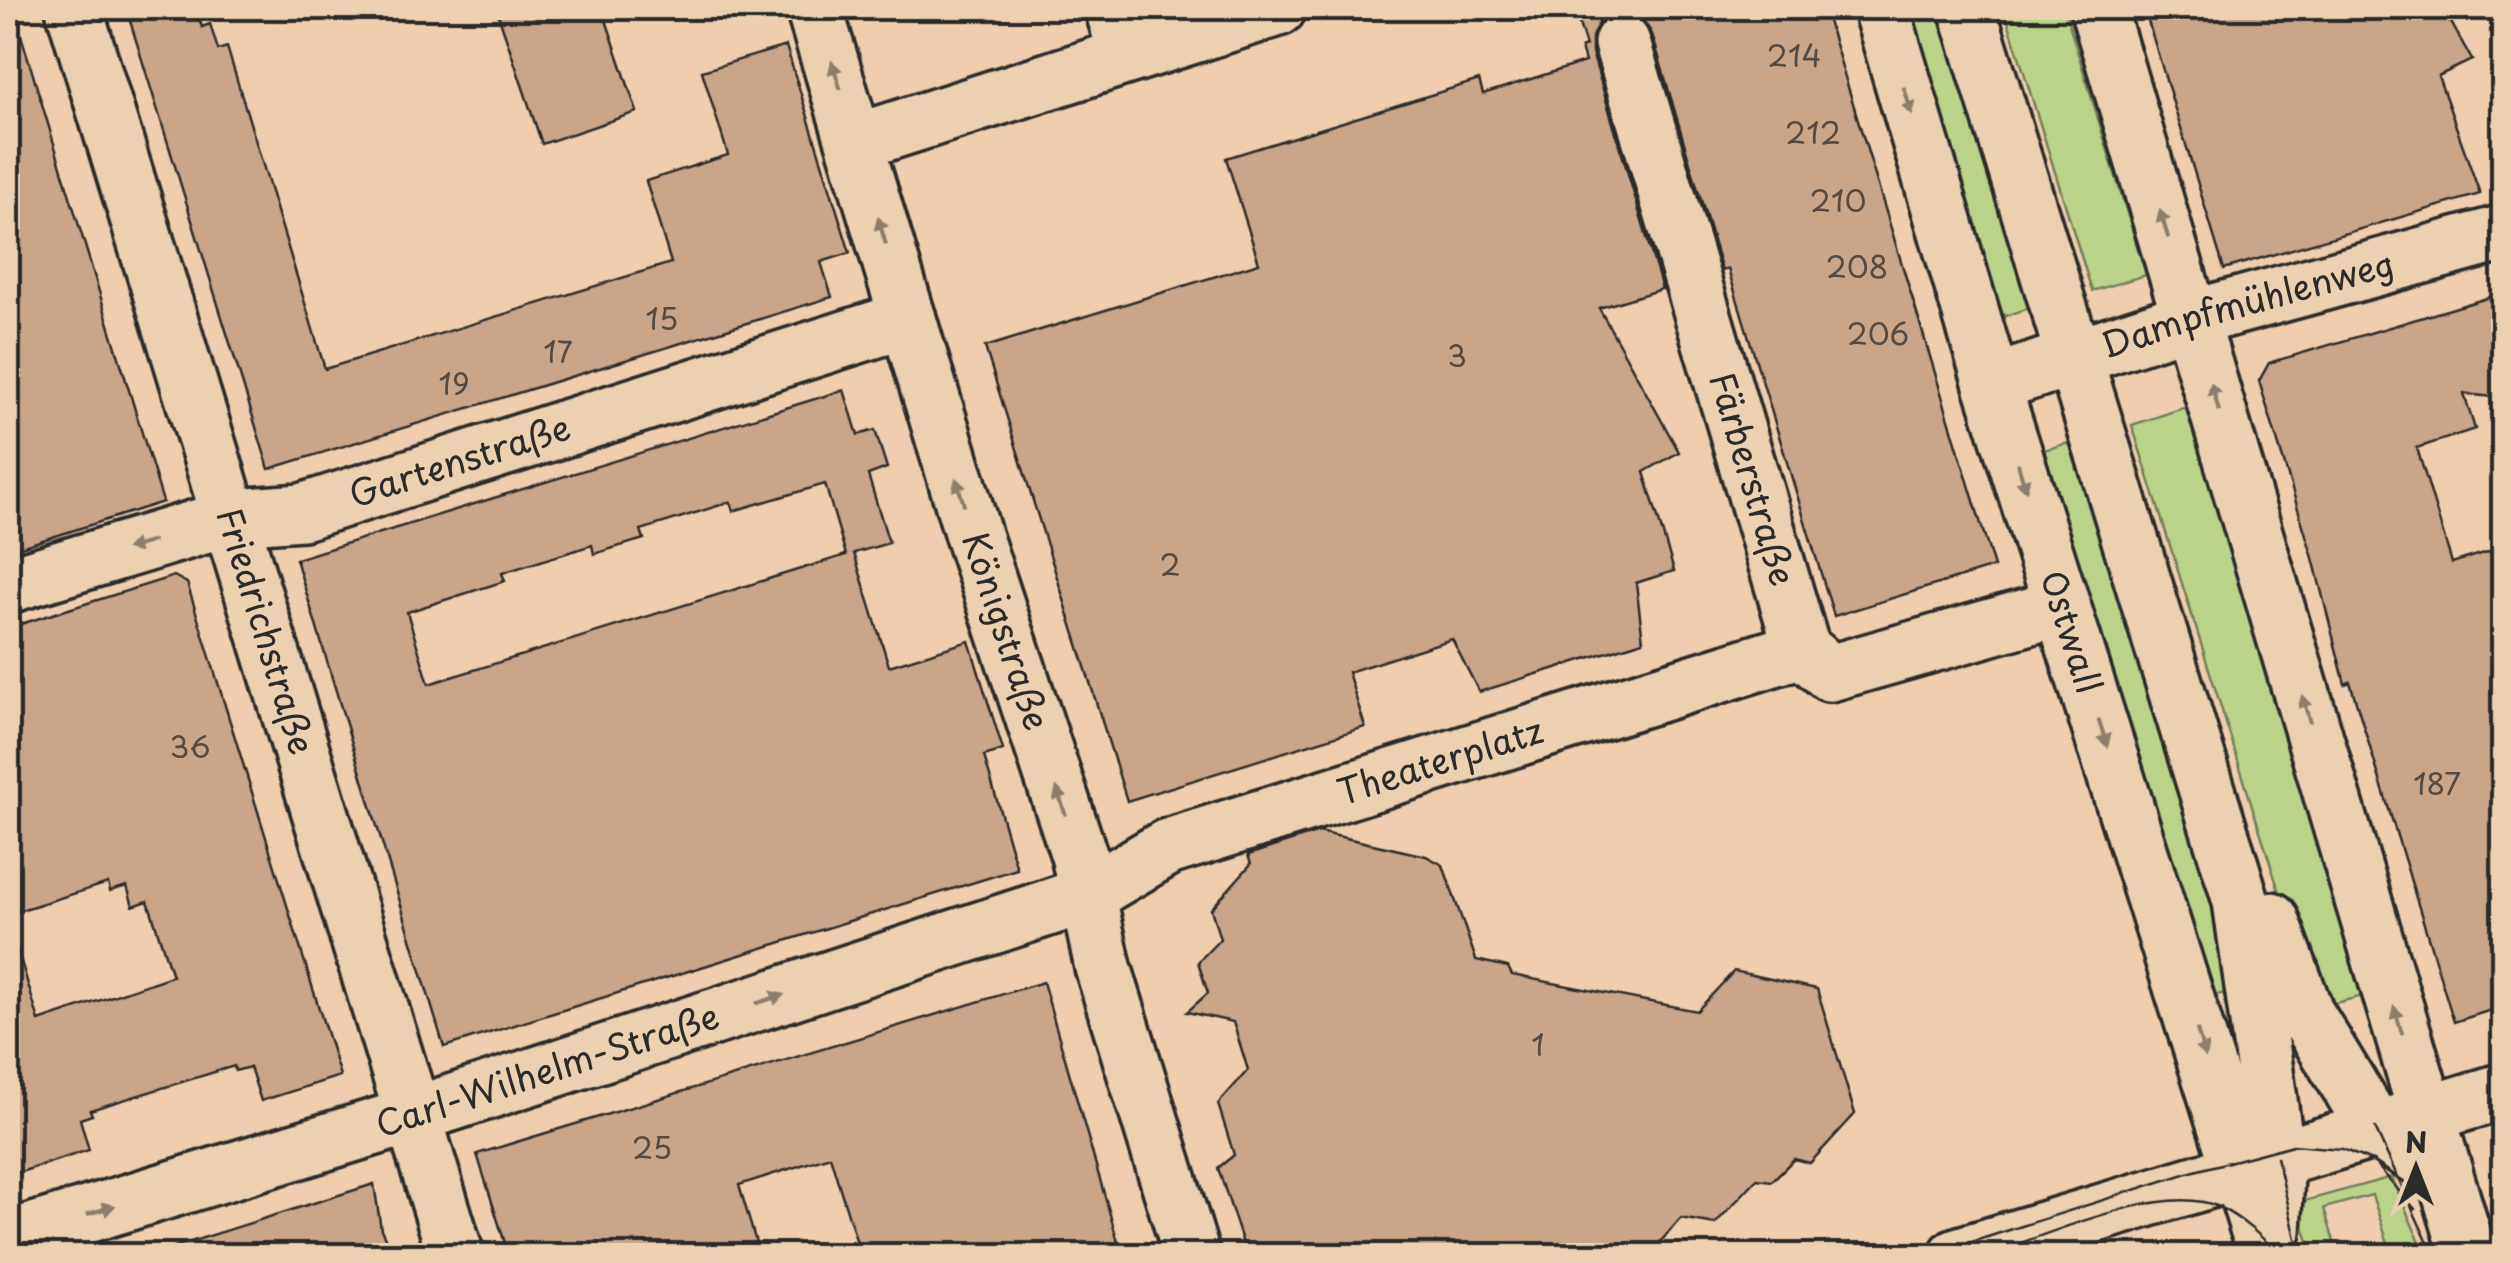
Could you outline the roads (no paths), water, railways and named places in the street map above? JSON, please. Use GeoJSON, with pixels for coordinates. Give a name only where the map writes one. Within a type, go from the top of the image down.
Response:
{"type":"FeatureCollection","features":[{"type":"Feature","properties":{"kind":"street","name":"Friedrichstraße"},"geometry":{"type":"LineString","coordinates":[[74,8],[233,517],[456,1256]]}},
{"type":"Feature","properties":{"kind":"street","name":"Königstraße"},"geometry":{"type":"LineString","coordinates":[[814,8],[908,320],[1079,856],[1104,967],[1192,1256]]}},
{"type":"Feature","properties":{"kind":"street"},"geometry":{"type":"LineString","coordinates":[[857,142],[1120,32],[1278,8]]}},
{"type":"Feature","properties":{"kind":"street","name":"Ostwall"},"geometry":{"type":"LineString","coordinates":[[1880,8],[2062,607],[2258,1162],[2270,1256]]}},
{"type":"Feature","properties":{"kind":"street"},"geometry":{"type":"LineString","coordinates":[[1967,8],[2085,351],[2290,980],[2326,1054],[2375,1128],[2444,1173]]}},
{"type":"Feature","properties":{"kind":"street"},"geometry":{"type":"LineString","coordinates":[[1991,8],[2241,901],[2258,1162]]}},
{"type":"Feature","properties":{"kind":"street"},"geometry":{"type":"LineString","coordinates":[[2098,8],[2469,1256]]}},
{"type":"Feature","properties":{"kind":"street","name":"Färberstraße"},"geometry":{"type":"LineString","coordinates":[[1622,43],[1802,648]]}},
{"type":"Feature","properties":{"kind":"street","name":"Dampfmühlenweg"},"geometry":{"type":"LineString","coordinates":[[1992,384],[2192,318],[2504,232]]}},
{"type":"Feature","properties":{"kind":"street","name":"Gartenstraße"},"geometry":{"type":"LineString","coordinates":[[8,585],[233,517],[302,512],[908,320]]}},
{"type":"Feature","properties":{"kind":"street"},"geometry":{"type":"LineString","coordinates":[[1802,648],[1830,673],[2062,607]]}},
{"type":"Feature","properties":{"kind":"street","name":"Theaterplatz"},"geometry":{"type":"LineString","coordinates":[[1087,894],[1168,847],[1802,648]]}},
{"type":"Feature","properties":{"kind":"street","name":"Carl-Wilhelm-Straße"},"geometry":{"type":"LineString","coordinates":[[8,1238],[411,1116],[1087,894]]}},
{"type":"Feature","properties":{"kind":"street"},"geometry":{"type":"LineString","coordinates":[[1957,1256],[2258,1162],[2504,1091]]}},
{"type":"Feature","properties":{"kind":"tram line"},"geometry":{"type":"LineString","coordinates":[[2375,1128],[2434,1256]]}},
{"type":"Feature","properties":{"kind":"tram line"},"geometry":{"type":"LineString","coordinates":[[1928,1256],[2191,1172],[2293,1145],[2342,1149],[2374,1162],[2415,1209]]}},
{"type":"Feature","properties":{"kind":"tram line"},"geometry":{"type":"LineString","coordinates":[[2277,1157],[2300,1256]]}},
{"type":"Feature","properties":{"kind":"tram line"},"geometry":{"type":"LineString","coordinates":[[1985,1256],[2103,1215],[2167,1201],[2195,1201],[2219,1207],[2281,1256]]}}]}
